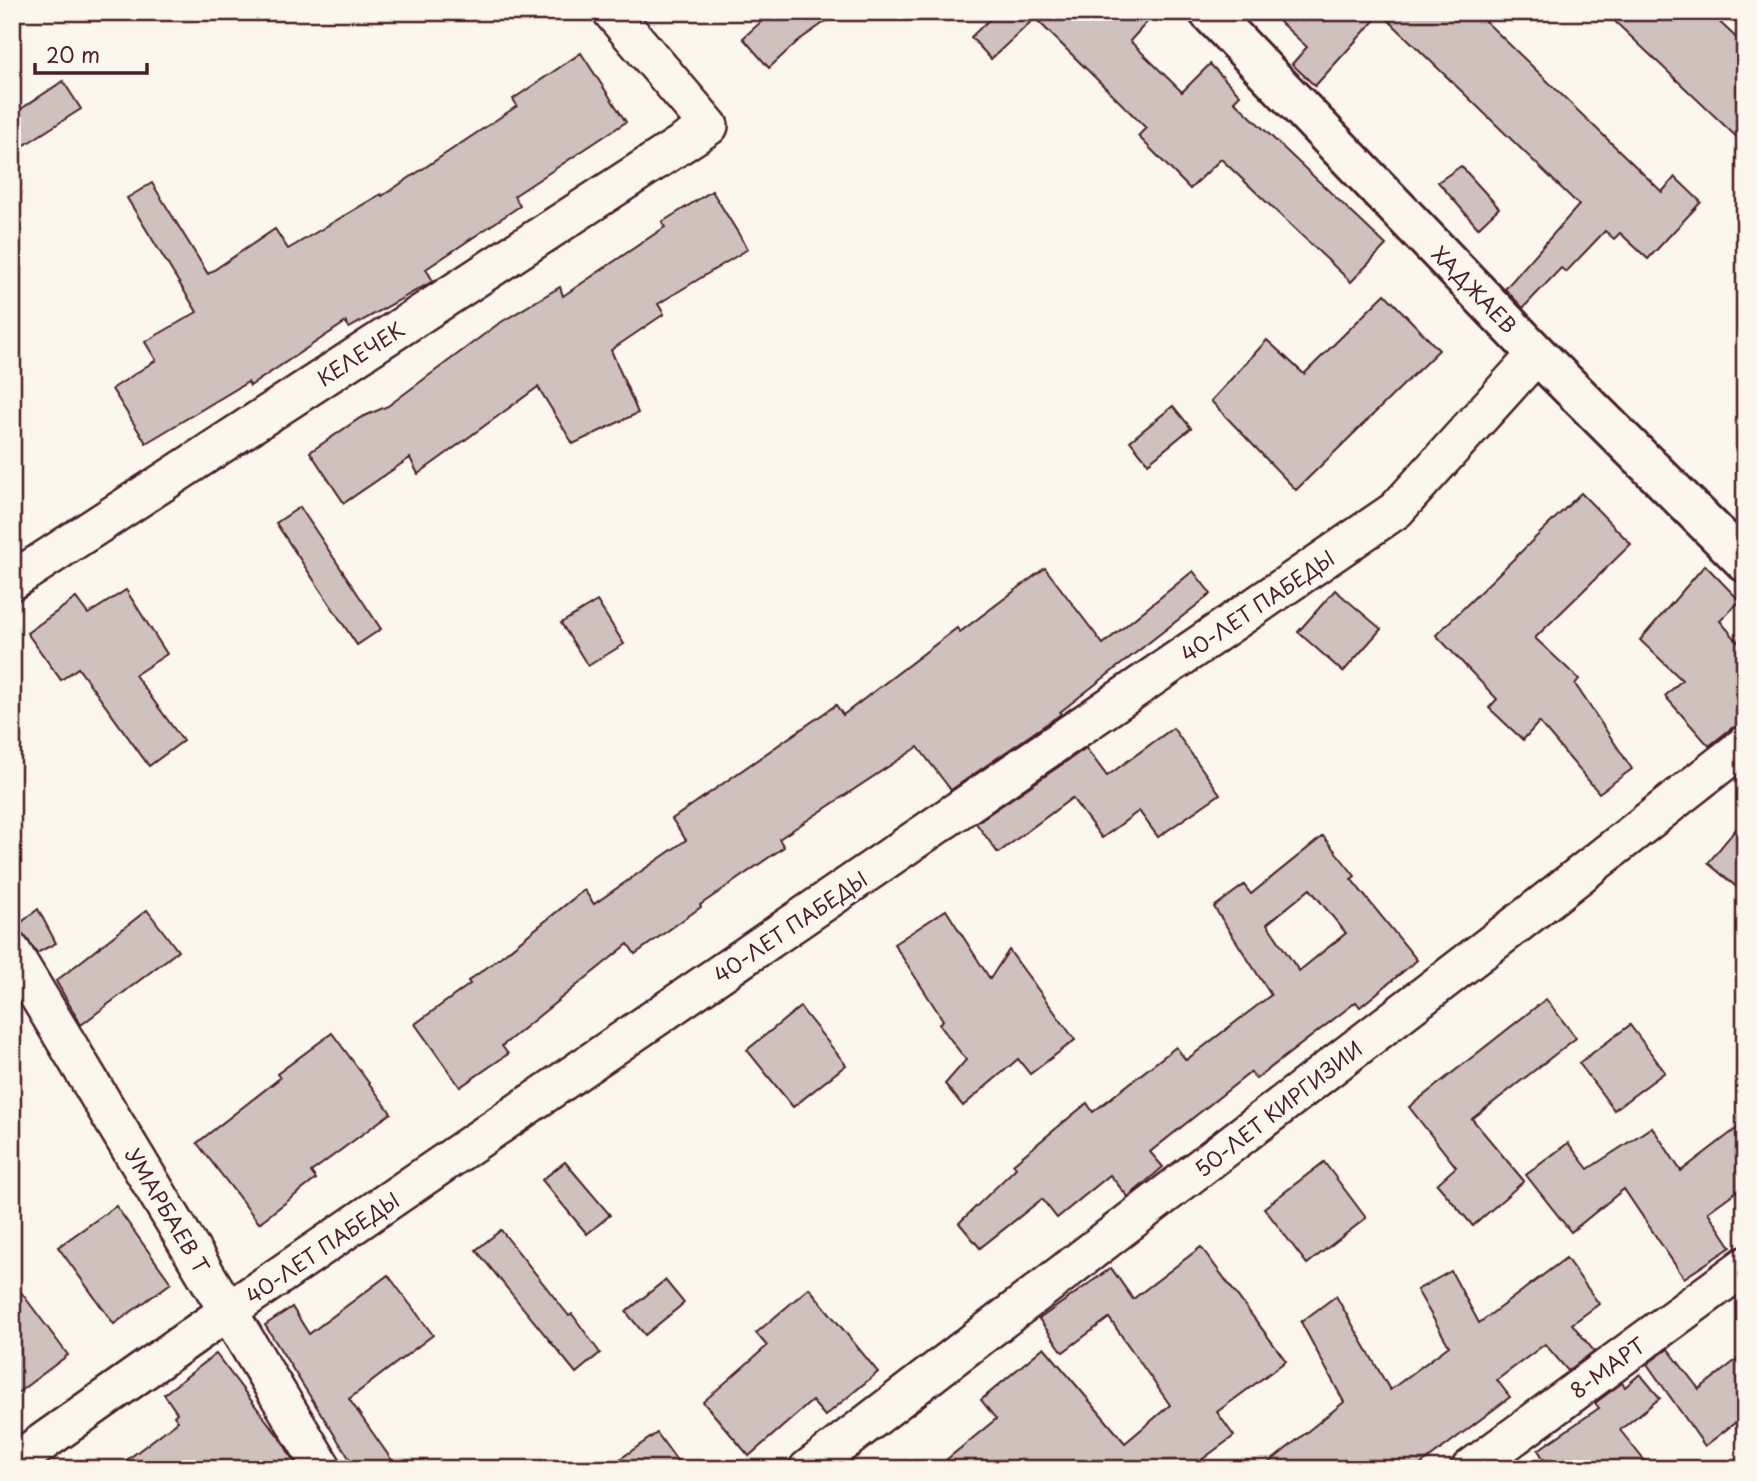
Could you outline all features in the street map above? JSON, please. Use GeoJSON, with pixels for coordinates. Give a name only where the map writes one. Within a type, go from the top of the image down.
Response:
{"type":"FeatureCollection","features":[{"type":"Feature","properties":{"kind":"street","name":"КЕЛЕЧЕК"},"geometry":{"type":"LineString","coordinates":[[12,580],[709,126],[612,12]]}},
{"type":"Feature","properties":{"kind":"street","name":"ХАДЖАЕВ"},"geometry":{"type":"LineString","coordinates":[[1209,12],[1537,354],[1745,562]]}},
{"type":"Feature","properties":{"kind":"street","name":"40-ЛЕТ ПАБЕДЫ"},"geometry":{"type":"LineString","coordinates":[[12,1464],[228,1311],[1396,510],[1537,354]]}},
{"type":"Feature","properties":{"kind":"street","name":"50-ЛЕТ КИРГИЗИИ"},"geometry":{"type":"LineString","coordinates":[[808,1469],[1517,925],[1745,745]]}},
{"type":"Feature","properties":{"kind":"street","name":"УМАРБАЕВ Т"},"geometry":{"type":"LineString","coordinates":[[12,952],[323,1469]]}},
{"type":"Feature","properties":{"kind":"street","name":"8-МАРТ"},"geometry":{"type":"LineString","coordinates":[[1470,1469],[1745,1266]]}},
{"type":"Feature","properties":{"kind":"building"},"geometry":{"type":"Polygon","coordinates":[[[772,12],[839,12],[798,41],[769,68],[743,38],[772,12]]]}},
{"type":"Feature","properties":{"kind":"building"},"geometry":{"type":"Polygon","coordinates":[[[997,12],[1156,12],[1130,41],[1182,92],[1210,64],[1240,95],[1234,101],[1386,245],[1351,282],[1221,159],[1190,189],[1138,136],[1146,128],[1035,18],[991,59],[971,37],[997,12]]]}},
{"type":"Feature","properties":{"kind":"building"},"geometry":{"type":"Polygon","coordinates":[[[1269,12],[1476,12],[1662,192],[1675,177],[1701,202],[1648,259],[1620,233],[1614,239],[1605,231],[1566,272],[1561,268],[1523,308],[1505,289],[1579,205],[1381,13],[1315,86],[1292,64],[1307,47],[1269,12]]]}},
{"type":"Feature","properties":{"kind":"building"},"geometry":{"type":"Polygon","coordinates":[[[1605,12],[1709,12],[1745,46],[1745,145],[1605,12]]]}},
{"type":"Feature","properties":{"kind":"building"},"geometry":{"type":"Polygon","coordinates":[[[581,53],[626,122],[514,196],[520,206],[426,269],[433,281],[349,328],[346,322],[250,386],[248,382],[146,443],[112,389],[156,360],[145,342],[197,312],[127,198],[152,183],[208,274],[275,229],[288,249],[381,194],[382,196],[517,106],[513,99],[581,53]]]}},
{"type":"Feature","properties":{"kind":"building"},"geometry":{"type":"Polygon","coordinates":[[[63,81],[81,109],[12,153],[12,115],[63,81]]]}},
{"type":"Feature","properties":{"kind":"building"},"geometry":{"type":"Polygon","coordinates":[[[1461,166],[1499,208],[1478,228],[1438,182],[1461,166]]]}},
{"type":"Feature","properties":{"kind":"building"},"geometry":{"type":"Polygon","coordinates":[[[712,191],[748,249],[658,304],[664,314],[611,350],[638,413],[573,444],[538,387],[418,474],[410,458],[344,503],[310,452],[360,418],[388,406],[498,324],[560,287],[563,296],[665,227],[662,222],[712,191]]]}},
{"type":"Feature","properties":{"kind":"building"},"geometry":{"type":"Polygon","coordinates":[[[1385,294],[1439,350],[1296,490],[1211,401],[1267,340],[1304,374],[1385,294]]]}},
{"type":"Feature","properties":{"kind":"building"},"geometry":{"type":"Polygon","coordinates":[[[1173,406],[1191,428],[1148,463],[1130,441],[1173,406]]]}},
{"type":"Feature","properties":{"kind":"building"},"geometry":{"type":"Polygon","coordinates":[[[1581,493],[1631,544],[1535,638],[1579,679],[1575,684],[1632,769],[1599,793],[1539,722],[1523,740],[1489,708],[1497,699],[1436,635],[1581,493]]]}},
{"type":"Feature","properties":{"kind":"building"},"geometry":{"type":"Polygon","coordinates":[[[300,507],[381,629],[357,645],[276,523],[300,507]]]}},
{"type":"Feature","properties":{"kind":"building"},"geometry":{"type":"Polygon","coordinates":[[[1705,565],[1740,601],[1720,621],[1745,650],[1745,724],[1732,728],[1709,746],[1665,696],[1682,680],[1640,640],[1705,565]]]}},
{"type":"Feature","properties":{"kind":"building"},"geometry":{"type":"Polygon","coordinates":[[[1045,568],[1103,644],[1193,571],[1211,594],[1060,712],[1061,714],[951,790],[918,747],[779,839],[784,847],[635,954],[628,944],[502,1046],[508,1054],[460,1087],[415,1024],[470,984],[468,981],[584,890],[594,904],[686,840],[672,819],[836,705],[843,715],[957,628],[960,632],[1045,568]]]}},
{"type":"Feature","properties":{"kind":"building"},"geometry":{"type":"Polygon","coordinates":[[[126,590],[167,654],[135,675],[183,741],[149,766],[78,668],[61,680],[27,633],[76,598],[88,614],[126,590]]]}},
{"type":"Feature","properties":{"kind":"building"},"geometry":{"type":"Polygon","coordinates":[[[1335,590],[1381,629],[1343,672],[1298,632],[1335,590]]]}},
{"type":"Feature","properties":{"kind":"building"},"geometry":{"type":"Polygon","coordinates":[[[597,601],[624,644],[588,666],[561,623],[597,601]]]}},
{"type":"Feature","properties":{"kind":"building"},"geometry":{"type":"Polygon","coordinates":[[[1173,728],[1220,794],[1158,837],[1139,811],[1102,838],[1072,798],[998,853],[976,823],[1086,748],[1107,776],[1173,728]]]}},
{"type":"Feature","properties":{"kind":"building"},"geometry":{"type":"Polygon","coordinates":[[[1745,818],[1745,894],[1708,863],[1745,818]]]}},
{"type":"Feature","properties":{"kind":"building"},"geometry":{"type":"Polygon","coordinates":[[[1323,836],[1355,876],[1351,879],[1417,960],[1360,1007],[1356,1002],[1256,1079],[1251,1072],[1150,1152],[1163,1167],[1128,1197],[1110,1175],[1057,1218],[1042,1199],[980,1248],[959,1223],[1016,1168],[1013,1164],[1087,1103],[1093,1112],[1176,1047],[1186,1060],[1271,995],[1214,907],[1244,885],[1251,894],[1323,836]],[[1310,889],[1267,924],[1299,971],[1346,933],[1310,889]]]}},
{"type":"Feature","properties":{"kind":"building"},"geometry":{"type":"Polygon","coordinates":[[[38,909],[56,943],[37,953],[23,934],[12,930],[38,909]]]}},
{"type":"Feature","properties":{"kind":"building"},"geometry":{"type":"Polygon","coordinates":[[[147,910],[178,951],[81,1025],[56,981],[147,910]]]}},
{"type":"Feature","properties":{"kind":"building"},"geometry":{"type":"Polygon","coordinates":[[[946,910],[990,979],[1009,950],[1075,1040],[1030,1074],[1018,1059],[963,1106],[945,1084],[966,1060],[939,1024],[943,1020],[894,944],[946,910]]]}},
{"type":"Feature","properties":{"kind":"building"},"geometry":{"type":"Polygon","coordinates":[[[1546,999],[1576,1038],[1472,1119],[1524,1181],[1473,1226],[1437,1184],[1456,1167],[1409,1107],[1546,999]]]}},
{"type":"Feature","properties":{"kind":"building"},"geometry":{"type":"Polygon","coordinates":[[[800,1007],[846,1065],[793,1107],[747,1050],[800,1007]]]}},
{"type":"Feature","properties":{"kind":"building"},"geometry":{"type":"Polygon","coordinates":[[[1630,1025],[1665,1072],[1614,1110],[1579,1063],[1630,1025]]]}},
{"type":"Feature","properties":{"kind":"building"},"geometry":{"type":"Polygon","coordinates":[[[332,1033],[391,1113],[311,1172],[316,1179],[259,1223],[197,1143],[280,1078],[277,1074],[332,1033]]]}},
{"type":"Feature","properties":{"kind":"building"},"geometry":{"type":"Polygon","coordinates":[[[1745,1122],[1745,1185],[1708,1212],[1731,1247],[1684,1278],[1624,1189],[1571,1232],[1526,1175],[1568,1143],[1588,1169],[1652,1127],[1681,1171],[1745,1122]]]}},
{"type":"Feature","properties":{"kind":"building"},"geometry":{"type":"Polygon","coordinates":[[[565,1162],[610,1215],[587,1234],[542,1180],[565,1162]]]}},
{"type":"Feature","properties":{"kind":"building"},"geometry":{"type":"Polygon","coordinates":[[[1324,1162],[1366,1218],[1307,1264],[1264,1208],[1324,1162]]]}},
{"type":"Feature","properties":{"kind":"building"},"geometry":{"type":"Polygon","coordinates":[[[116,1206],[171,1283],[114,1324],[58,1247],[116,1206]]]}},
{"type":"Feature","properties":{"kind":"building"},"geometry":{"type":"Polygon","coordinates":[[[501,1230],[569,1316],[572,1314],[600,1353],[576,1373],[476,1250],[501,1230]]]}},
{"type":"Feature","properties":{"kind":"building"},"geometry":{"type":"Polygon","coordinates":[[[1201,1247],[1286,1361],[1217,1412],[1234,1436],[1189,1469],[935,1469],[996,1419],[981,1400],[1044,1347],[1125,1443],[1170,1405],[1109,1318],[1063,1352],[1039,1319],[1111,1268],[1133,1299],[1201,1247]]]}},
{"type":"Feature","properties":{"kind":"building"},"geometry":{"type":"Polygon","coordinates":[[[1566,1258],[1599,1304],[1572,1324],[1594,1351],[1568,1371],[1545,1344],[1497,1380],[1510,1397],[1415,1469],[1261,1469],[1344,1402],[1301,1322],[1336,1296],[1390,1390],[1449,1346],[1417,1290],[1451,1271],[1479,1323],[1566,1258]]]}},
{"type":"Feature","properties":{"kind":"building"},"geometry":{"type":"Polygon","coordinates":[[[388,1275],[433,1335],[349,1399],[398,1469],[356,1469],[265,1325],[292,1307],[309,1334],[388,1275]]]}},
{"type":"Feature","properties":{"kind":"building"},"geometry":{"type":"Polygon","coordinates":[[[12,1280],[68,1355],[12,1397],[12,1280]]]}},
{"type":"Feature","properties":{"kind":"building"},"geometry":{"type":"Polygon","coordinates":[[[665,1280],[684,1303],[645,1335],[626,1312],[665,1280]]]}},
{"type":"Feature","properties":{"kind":"building"},"geometry":{"type":"Polygon","coordinates":[[[809,1288],[878,1372],[825,1416],[812,1401],[749,1456],[703,1402],[767,1346],[756,1333],[809,1288]]]}},
{"type":"Feature","properties":{"kind":"building"},"geometry":{"type":"Polygon","coordinates":[[[1668,1349],[1699,1389],[1745,1353],[1745,1415],[1705,1446],[1647,1364],[1668,1349]]]}},
{"type":"Feature","properties":{"kind":"building"},"geometry":{"type":"Polygon","coordinates":[[[216,1354],[282,1441],[298,1469],[115,1469],[178,1421],[174,1416],[177,1413],[164,1394],[216,1354]]]}},
{"type":"Feature","properties":{"kind":"building"},"geometry":{"type":"Polygon","coordinates":[[[1640,1374],[1660,1398],[1620,1430],[1651,1469],[1550,1469],[1538,1450],[1599,1408],[1595,1403],[1622,1383],[1625,1387],[1640,1374]]]}},
{"type":"Feature","properties":{"kind":"building"},"geometry":{"type":"Polygon","coordinates":[[[657,1433],[683,1469],[606,1469],[657,1433]]]}}]}
